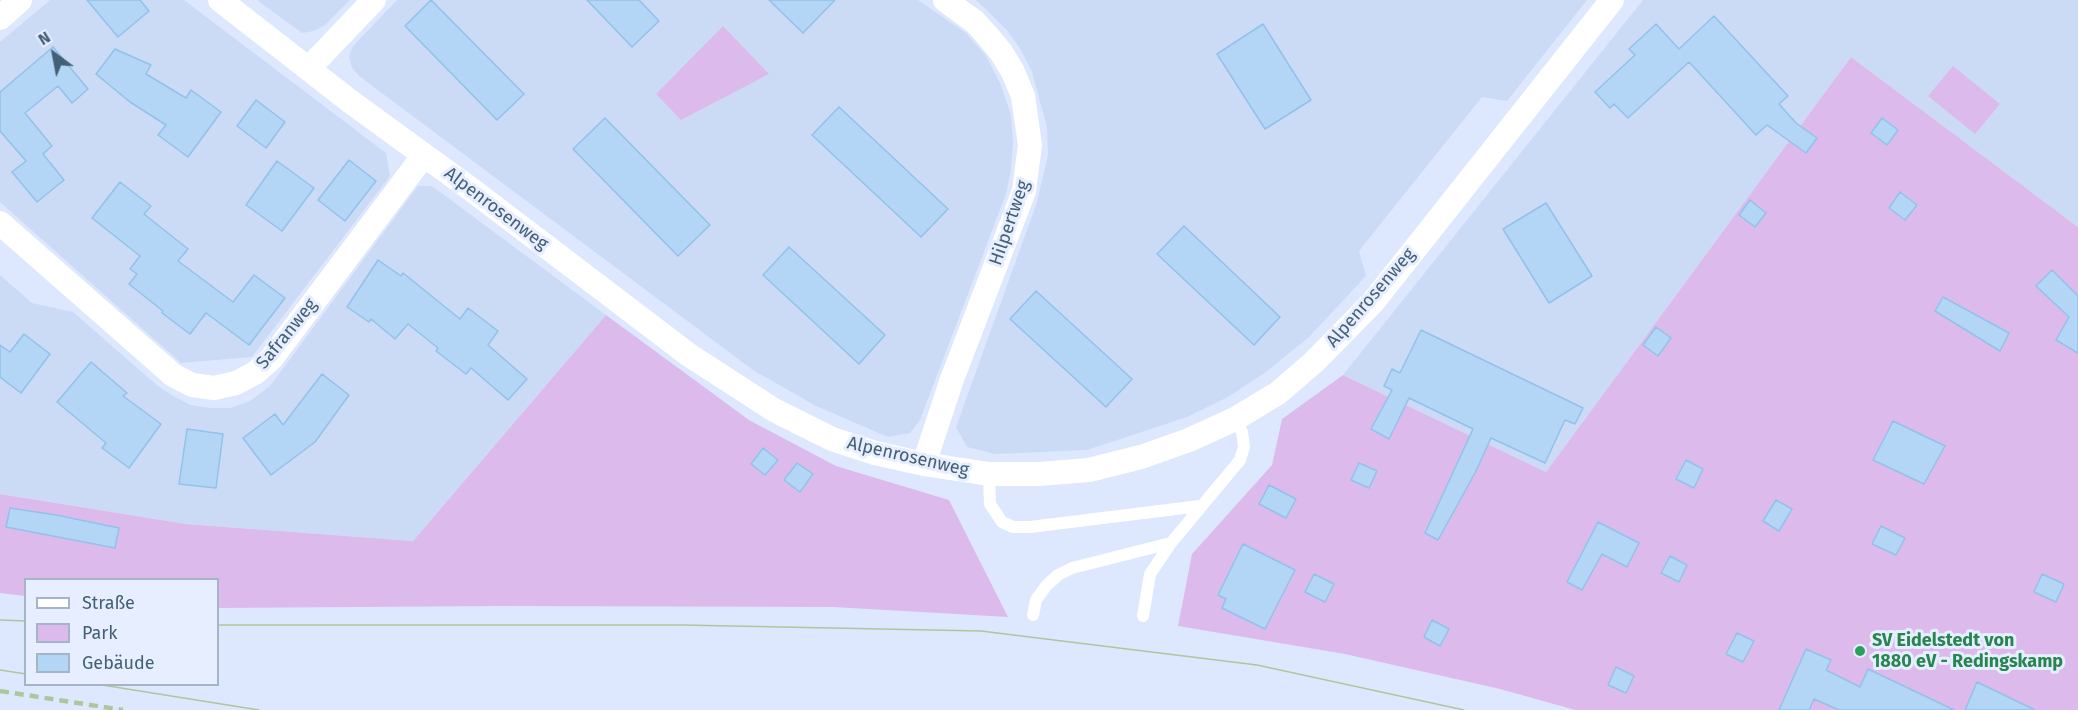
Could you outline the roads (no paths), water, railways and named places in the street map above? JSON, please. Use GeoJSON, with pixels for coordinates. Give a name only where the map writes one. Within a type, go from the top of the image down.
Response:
{"type":"FeatureCollection","features":[{"type":"Feature","properties":{"kind":"street"},"geometry":{"type":"LineString","coordinates":[[0,18],[20,0]]}},
{"type":"Feature","properties":{"kind":"street","name":"Alpenrosenweg"},"geometry":{"type":"LineString","coordinates":[[220,0],[351,102],[690,355],[774,410],[832,439],[875,453],[924,464],[989,474],[1039,474],[1089,470],[1141,457],[1189,440],[1235,419],[1278,393],[1314,362],[1373,302],[1612,0]]}},
{"type":"Feature","properties":{"kind":"street"},"geometry":{"type":"LineString","coordinates":[[309,68],[374,0]]}},
{"type":"Feature","properties":{"kind":"street","name":"Hilpertweg"},"geometry":{"type":"LineString","coordinates":[[924,464],[951,382],[1024,191],[1030,145],[1023,96],[1013,72],[975,22],[945,0]]}},
{"type":"Feature","properties":{"kind":"street","name":"Safranweg"},"geometry":{"type":"LineString","coordinates":[[0,223],[173,375],[192,385],[214,388],[236,383],[255,373],[271,359],[423,155]]}},
{"type":"Feature","properties":{"kind":"lane"},"geometry":{"type":"LineString","coordinates":[[1143,616],[1150,574],[1200,506],[1240,460],[1244,447],[1242,432],[1235,419]]}},
{"type":"Feature","properties":{"kind":"lane"},"geometry":{"type":"LineString","coordinates":[[989,474],[990,504],[1002,522],[1013,526],[1030,527],[1200,506]]}},
{"type":"Feature","properties":{"kind":"lane"},"geometry":{"type":"LineString","coordinates":[[1033,615],[1036,600],[1058,575],[1072,568],[1171,543]]}},
{"type":"Feature","properties":{"kind":"tram line"},"geometry":{"type":"LineString","coordinates":[[0,620],[24,621]]}},
{"type":"Feature","properties":{"kind":"tram line"},"geometry":{"type":"LineString","coordinates":[[219,625],[682,625],[981,631],[1257,665],[1464,710]]}},
{"type":"Feature","properties":{"kind":"tram line"},"geometry":{"type":"LineString","coordinates":[[0,670],[24,674]]}},
{"type":"Feature","properties":{"kind":"tram line"},"geometry":{"type":"LineString","coordinates":[[109,686],[259,710]]}},
{"type":"Feature","properties":{"kind":"railway"},"geometry":{"type":"LineString","coordinates":[[0,691],[123,710]]}},
{"type":"Feature","properties":{"kind":"place","name":"SV Eidelstedt von 1880 eV - Redingskamp"},"geometry":{"type":"Point","coordinates":[1860,651]}}]}
